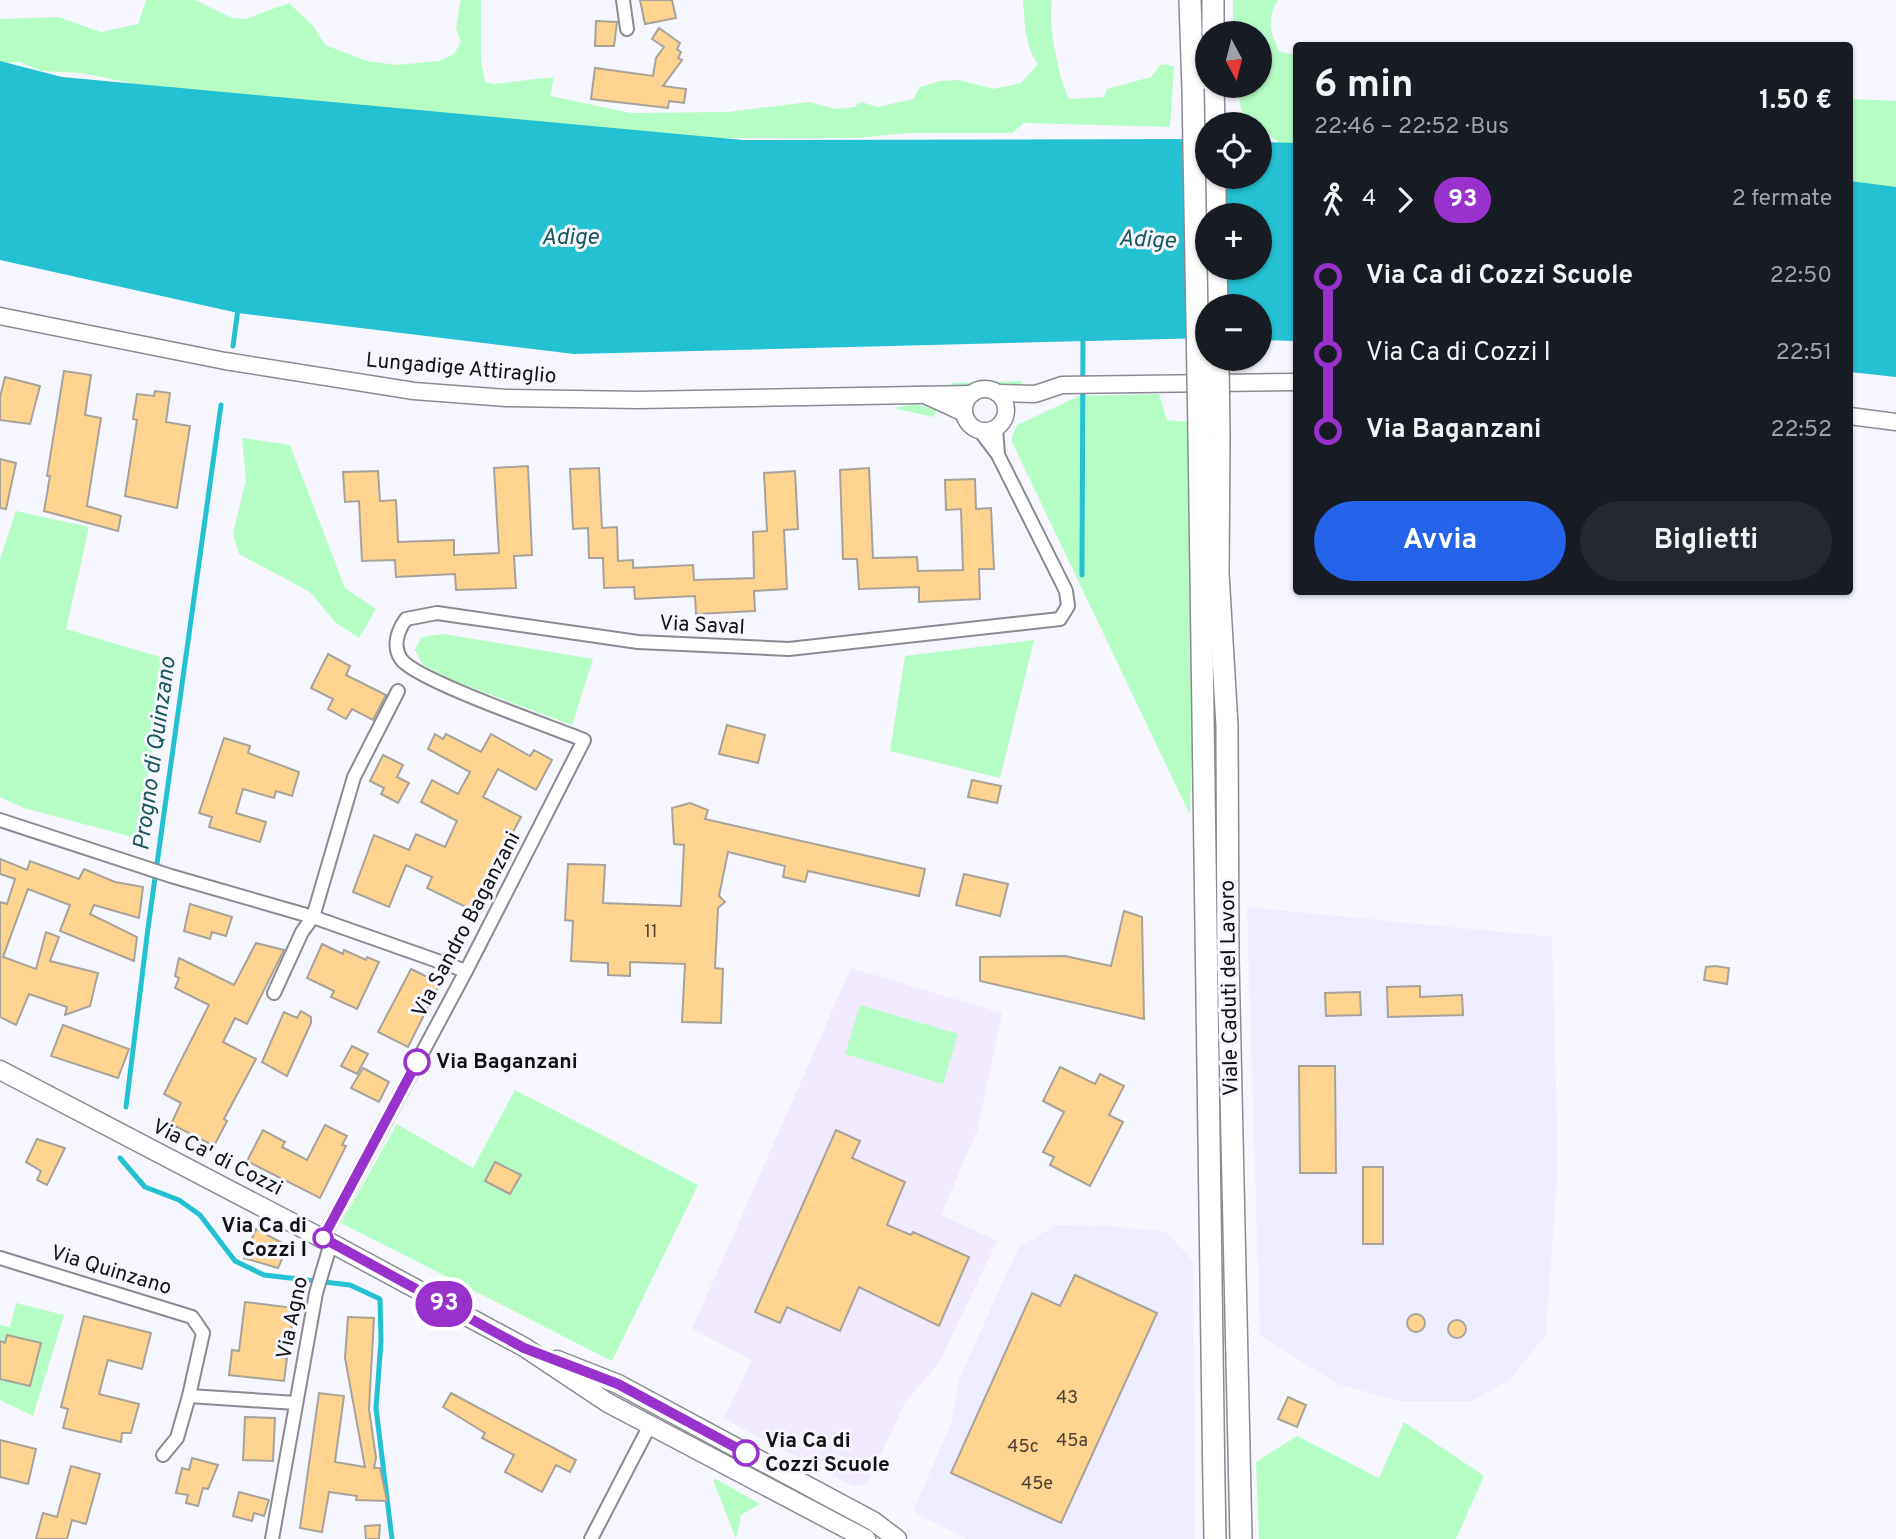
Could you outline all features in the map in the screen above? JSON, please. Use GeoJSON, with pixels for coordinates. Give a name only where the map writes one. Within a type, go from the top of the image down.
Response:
{"type":"FeatureCollection","features":[{"type":"Feature","properties":{"kind":"main road"},"geometry":{"type":"LineString","coordinates":[[1190,0],[1195,28]]}},
{"type":"Feature","properties":{"kind":"main road"},"geometry":{"type":"LineString","coordinates":[[1213,0],[1213,21]]}},
{"type":"Feature","properties":{"kind":"main road"},"geometry":{"type":"LineString","coordinates":[[1206,98],[1209,436]]}},
{"type":"Feature","properties":{"kind":"main road"},"geometry":{"type":"LineString","coordinates":[[1209,436],[1217,371]]}},
{"type":"Feature","properties":{"kind":"main road","name":"Viale Caduti del Lavoro"},"geometry":{"type":"LineString","coordinates":[[1209,436],[1214,1537]]}},
{"type":"Feature","properties":{"kind":"main road","name":"Viale Caduti del Lavoro"},"geometry":{"type":"LineString","coordinates":[[1209,436],[1227,726],[1228,959],[1241,1539]]}},
{"type":"Feature","properties":{"kind":"main road","name":"Via Ca' di Cozzi"},"geometry":{"type":"LineString","coordinates":[[0,1070],[327,1240],[524,1348],[608,1403],[866,1539]]}},
{"type":"Feature","properties":{"kind":"main road","name":"Via Ca' di Cozzi"},"geometry":{"type":"LineString","coordinates":[[524,1348],[618,1384],[873,1521],[897,1539]]}},
{"type":"Feature","properties":{"kind":"street"},"geometry":{"type":"LineString","coordinates":[[623,0],[627,29]]}},
{"type":"Feature","properties":{"kind":"street","name":"Lungadige Attiraglio"},"geometry":{"type":"LineString","coordinates":[[0,316],[225,361],[414,391],[506,398],[639,400],[925,395],[972,394],[985,389],[997,393],[1035,394]]}},
{"type":"Feature","properties":{"kind":"street","name":"Lungadige Attiraglio"},"geometry":{"type":"LineString","coordinates":[[925,395],[941,405],[964,412],[970,426],[994,425],[1035,394],[1062,385],[1293,382]]}},
{"type":"Feature","properties":{"kind":"street"},"geometry":{"type":"LineString","coordinates":[[994,425],[1005,403],[997,393]]}},
{"type":"Feature","properties":{"kind":"street"},"geometry":{"type":"LineString","coordinates":[[964,412],[965,402],[972,394]]}},
{"type":"Feature","properties":{"kind":"street"},"geometry":{"type":"LineString","coordinates":[[1853,416],[1896,422]]}},
{"type":"Feature","properties":{"kind":"street","name":"Via Saval"},"geometry":{"type":"LineString","coordinates":[[584,740],[438,682],[409,667],[400,658],[397,648],[398,630],[406,619],[437,612],[638,642],[789,649],[1060,619],[1068,606],[1066,592],[998,455],[994,425]]}},
{"type":"Feature","properties":{"kind":"street"},"geometry":{"type":"LineString","coordinates":[[274,993],[302,932],[313,917],[354,777],[398,691]]}},
{"type":"Feature","properties":{"kind":"street","name":"Via Sandro Baganzani"},"geometry":{"type":"LineString","coordinates":[[327,1240],[584,740]]}},
{"type":"Feature","properties":{"kind":"street"},"geometry":{"type":"LineString","coordinates":[[0,820],[171,876],[313,917],[466,971]]}},
{"type":"Feature","properties":{"kind":"street","name":"Via Agno"},"geometry":{"type":"LineString","coordinates":[[272,1539],[316,1293],[325,1263],[327,1240]]}},
{"type":"Feature","properties":{"kind":"street","name":"Via Quinzano"},"geometry":{"type":"LineString","coordinates":[[0,1258],[183,1312],[199,1322],[203,1333],[189,1396]]}},
{"type":"Feature","properties":{"kind":"street"},"geometry":{"type":"LineString","coordinates":[[163,1455],[177,1438],[189,1396],[296,1403]]}},
{"type":"Feature","properties":{"kind":"street"},"geometry":{"type":"LineString","coordinates":[[591,1539],[650,1426]]}},
{"type":"Feature","properties":{"kind":"shaded area"},"geometry":{"type":"Polygon","coordinates":[[[1247,907],[1552,937],[1558,1163],[1546,1334],[1510,1380],[1471,1401],[1400,1401],[1337,1384],[1260,1335],[1247,907]]]}},
{"type":"Feature","properties":{"kind":"shaded area"},"geometry":{"type":"Polygon","coordinates":[[[851,968],[1002,1013],[978,1128],[941,1215],[997,1241],[939,1363],[905,1402],[869,1480],[863,1485],[853,1486],[724,1419],[752,1360],[692,1329],[851,968]]]}},
{"type":"Feature","properties":{"kind":"shaded area"},"geometry":{"type":"Polygon","coordinates":[[[1055,1225],[1107,1226],[1166,1232],[1193,1261],[1195,1539],[967,1539],[915,1513],[914,1509],[951,1424],[960,1377],[1018,1249],[1055,1225]]]}},
{"type":"Feature","properties":{"kind":"green space"},"geometry":{"type":"Polygon","coordinates":[[[146,0],[195,0],[232,18],[245,19],[289,3],[314,27],[325,45],[367,61],[397,65],[439,61],[454,54],[461,42],[456,28],[461,0],[481,0],[481,60],[485,82],[494,84],[554,77],[550,96],[631,113],[728,112],[809,102],[836,109],[854,107],[861,102],[878,107],[913,99],[920,87],[940,81],[959,80],[993,89],[1021,83],[1038,64],[1028,41],[1023,0],[1052,0],[1051,23],[1055,51],[1069,99],[1104,97],[1107,89],[1151,77],[1161,64],[1174,66],[1170,127],[1024,123],[1012,133],[908,133],[857,138],[687,138],[247,107],[82,73],[41,71],[20,62],[0,63],[0,19],[58,17],[101,32],[138,24],[146,0]]]}},
{"type":"Feature","properties":{"kind":"green space"},"geometry":{"type":"Polygon","coordinates":[[[1233,0],[1278,0],[1271,20],[1233,21],[1233,0]]]}},
{"type":"Feature","properties":{"kind":"green space"},"geometry":{"type":"Polygon","coordinates":[[[1272,32],[1279,51],[1293,55],[1293,153],[1272,137],[1272,112],[1241,110],[1239,98],[1272,98],[1272,32]]]}},
{"type":"Feature","properties":{"kind":"green space"},"geometry":{"type":"Polygon","coordinates":[[[1853,99],[1896,101],[1896,201],[1853,206],[1853,99]]]}},
{"type":"Feature","properties":{"kind":"green space"},"geometry":{"type":"Polygon","coordinates":[[[1021,381],[1021,384],[1012,386],[986,384],[951,387],[951,383],[1021,381]]]}},
{"type":"Feature","properties":{"kind":"green space"},"geometry":{"type":"Polygon","coordinates":[[[1159,394],[1167,420],[1201,423],[1190,815],[1011,440],[1017,425],[1079,396],[1159,394]]]}},
{"type":"Feature","properties":{"kind":"green space"},"geometry":{"type":"Polygon","coordinates":[[[915,404],[936,410],[934,417],[893,408],[915,404]]]}},
{"type":"Feature","properties":{"kind":"green space"},"geometry":{"type":"Polygon","coordinates":[[[242,438],[290,445],[345,588],[376,609],[359,638],[335,622],[310,592],[239,554],[233,533],[246,480],[242,438]]]}},
{"type":"Feature","properties":{"kind":"green space"},"geometry":{"type":"Polygon","coordinates":[[[16,511],[89,527],[66,629],[170,660],[136,838],[24,808],[0,797],[0,559],[16,511]]]}},
{"type":"Feature","properties":{"kind":"green space"},"geometry":{"type":"Polygon","coordinates":[[[444,634],[593,659],[572,725],[456,682],[423,665],[415,650],[421,637],[444,634]]]}},
{"type":"Feature","properties":{"kind":"green space"},"geometry":{"type":"Polygon","coordinates":[[[1034,640],[1000,778],[890,751],[905,656],[1034,640]]]}},
{"type":"Feature","properties":{"kind":"green space"},"geometry":{"type":"Polygon","coordinates":[[[860,1005],[958,1034],[943,1084],[845,1054],[860,1005]]]}},
{"type":"Feature","properties":{"kind":"green space"},"geometry":{"type":"Polygon","coordinates":[[[515,1090],[698,1185],[612,1361],[341,1223],[397,1124],[473,1168],[515,1090]]]}},
{"type":"Feature","properties":{"kind":"green space"},"geometry":{"type":"Polygon","coordinates":[[[16,1303],[64,1315],[33,1416],[0,1400],[0,1325],[10,1327],[16,1303]]]}},
{"type":"Feature","properties":{"kind":"green space"},"geometry":{"type":"Polygon","coordinates":[[[1404,1422],[1484,1476],[1456,1539],[1259,1539],[1256,1462],[1297,1436],[1379,1478],[1404,1422]]]}},
{"type":"Feature","properties":{"kind":"green space"},"geometry":{"type":"Polygon","coordinates":[[[716,1479],[760,1504],[741,1515],[736,1539],[713,1480],[716,1479]]]}},
{"type":"Feature","properties":{"kind":"water","name":"Adige"},"geometry":{"type":"Polygon","coordinates":[[[0,61],[62,77],[743,140],[1195,139],[1195,189],[1272,189],[1272,142],[1293,143],[1293,341],[1272,340],[1272,294],[1195,294],[1195,338],[574,354],[238,313],[0,260],[0,61]]]}},
{"type":"Feature","properties":{"kind":"water"},"geometry":{"type":"Polygon","coordinates":[[[1853,181],[1896,187],[1896,377],[1853,372],[1853,181]]]}},
{"type":"Feature","properties":{"kind":"building"},"geometry":{"type":"Polygon","coordinates":[[[640,0],[672,0],[676,18],[645,24],[640,0]]]}},
{"type":"Feature","properties":{"kind":"building"},"geometry":{"type":"Polygon","coordinates":[[[596,21],[617,22],[614,46],[595,46],[596,21]]]}},
{"type":"Feature","properties":{"kind":"building"},"geometry":{"type":"Polygon","coordinates":[[[659,28],[680,43],[677,49],[681,52],[678,58],[682,60],[663,86],[686,89],[684,103],[669,101],[668,108],[591,99],[595,68],[653,76],[656,58],[664,47],[652,39],[659,28]]]}},
{"type":"Feature","properties":{"kind":"building"},"geometry":{"type":"Polygon","coordinates":[[[64,371],[91,375],[85,415],[101,418],[87,506],[121,516],[118,531],[44,511],[64,371]]]}},
{"type":"Feature","properties":{"kind":"building"},"geometry":{"type":"Polygon","coordinates":[[[5,377],[40,386],[30,424],[0,420],[0,397],[5,377]]]}},
{"type":"Feature","properties":{"kind":"building"},"geometry":{"type":"Polygon","coordinates":[[[155,391],[170,393],[166,422],[190,426],[177,508],[125,496],[137,420],[133,419],[137,394],[154,396],[155,391]]]}},
{"type":"Feature","properties":{"kind":"building"},"geometry":{"type":"Polygon","coordinates":[[[0,459],[16,463],[6,509],[0,508],[0,459]]]}},
{"type":"Feature","properties":{"kind":"building"},"geometry":{"type":"Polygon","coordinates":[[[528,466],[532,555],[514,556],[516,588],[456,590],[455,574],[396,577],[395,560],[362,561],[359,501],[345,502],[343,472],[378,471],[380,501],[396,500],[398,542],[454,540],[454,555],[499,553],[494,468],[528,466]]]}},
{"type":"Feature","properties":{"kind":"building"},"geometry":{"type":"Polygon","coordinates":[[[599,468],[602,528],[617,527],[618,561],[633,560],[633,568],[693,565],[694,580],[754,578],[753,532],[767,531],[764,473],[795,471],[798,529],[784,530],[787,589],[754,591],[755,611],[696,614],[695,596],[635,599],[634,587],[604,588],[603,558],[589,558],[588,528],[573,529],[570,469],[599,468]]]}},
{"type":"Feature","properties":{"kind":"building"},"geometry":{"type":"Polygon","coordinates":[[[869,468],[873,558],[917,557],[918,571],[963,570],[961,509],[946,510],[945,480],[975,479],[976,509],[991,508],[994,569],[979,569],[980,599],[919,602],[919,587],[859,589],[857,559],[843,559],[840,470],[869,468]]]}},
{"type":"Feature","properties":{"kind":"building"},"geometry":{"type":"Polygon","coordinates":[[[328,654],[350,666],[346,675],[386,695],[373,720],[352,709],[346,719],[328,709],[333,699],[311,688],[328,654]]]}},
{"type":"Feature","properties":{"kind":"building"},"geometry":{"type":"Polygon","coordinates":[[[727,725],[765,735],[758,763],[719,754],[727,725]]]}},
{"type":"Feature","properties":{"kind":"building"},"geometry":{"type":"Polygon","coordinates":[[[435,734],[443,739],[446,734],[481,752],[491,734],[530,756],[534,750],[552,760],[536,790],[498,769],[483,797],[521,817],[495,866],[504,870],[480,914],[427,888],[432,877],[406,865],[389,907],[353,892],[374,835],[409,850],[416,834],[445,847],[457,821],[421,802],[432,780],[458,794],[470,772],[428,749],[435,734]]]}},
{"type":"Feature","properties":{"kind":"building"},"geometry":{"type":"Polygon","coordinates":[[[224,738],[250,746],[248,753],[299,772],[292,796],[276,791],[274,798],[243,789],[236,813],[266,822],[260,842],[209,827],[212,817],[199,813],[224,738]]]}},
{"type":"Feature","properties":{"kind":"building"},"geometry":{"type":"Polygon","coordinates":[[[383,755],[403,765],[397,777],[409,783],[398,803],[381,794],[384,788],[370,781],[383,755]]]}},
{"type":"Feature","properties":{"kind":"building"},"geometry":{"type":"Polygon","coordinates":[[[972,780],[1001,786],[997,803],[968,797],[972,780]]]}},
{"type":"Feature","properties":{"kind":"building"},"geometry":{"type":"Polygon","coordinates":[[[690,803],[708,810],[705,819],[925,869],[919,896],[808,871],[805,882],[783,877],[785,866],[728,852],[719,896],[725,902],[718,908],[715,968],[723,969],[721,1023],[682,1022],[685,964],[630,962],[630,976],[608,975],[608,963],[571,961],[573,921],[565,920],[568,864],[605,865],[603,903],[681,906],[684,845],[674,844],[672,808],[690,803]]]}},
{"type":"Feature","properties":{"kind":"building"},"geometry":{"type":"Polygon","coordinates":[[[0,859],[27,870],[30,861],[79,879],[84,869],[115,882],[143,887],[139,918],[94,905],[90,914],[137,937],[134,961],[60,931],[70,905],[28,889],[3,957],[36,969],[46,932],[59,937],[50,961],[98,973],[90,1006],[65,1015],[67,1007],[29,994],[16,1025],[0,1017],[0,902],[7,904],[15,879],[0,874],[0,859]]]}},
{"type":"Feature","properties":{"kind":"building"},"geometry":{"type":"Polygon","coordinates":[[[964,874],[1008,884],[1000,916],[956,905],[964,874]]]}},
{"type":"Feature","properties":{"kind":"building"},"geometry":{"type":"Polygon","coordinates":[[[190,904],[232,917],[226,936],[212,932],[210,939],[184,931],[190,904]]]}},
{"type":"Feature","properties":{"kind":"building"},"geometry":{"type":"Polygon","coordinates":[[[1124,911],[1142,917],[1144,1019],[980,981],[980,957],[1065,956],[1111,966],[1124,911]]]}},
{"type":"Feature","properties":{"kind":"building"},"geometry":{"type":"Polygon","coordinates":[[[256,943],[284,950],[247,1024],[235,1018],[223,1042],[256,1059],[224,1119],[227,1121],[214,1146],[171,1124],[181,1103],[164,1094],[209,1005],[175,988],[179,978],[175,976],[179,958],[234,985],[256,943]]]}},
{"type":"Feature","properties":{"kind":"building"},"geometry":{"type":"Polygon","coordinates":[[[322,944],[343,954],[344,950],[366,960],[367,957],[379,962],[357,1009],[331,997],[334,991],[307,978],[322,944]]]}},
{"type":"Feature","properties":{"kind":"building"},"geometry":{"type":"Polygon","coordinates":[[[1706,967],[1729,968],[1727,984],[1704,980],[1706,967]]]}},
{"type":"Feature","properties":{"kind":"building"},"geometry":{"type":"Polygon","coordinates":[[[411,969],[440,983],[408,1047],[378,1032],[411,969]]]}},
{"type":"Feature","properties":{"kind":"building"},"geometry":{"type":"Polygon","coordinates":[[[1420,986],[1420,997],[1462,995],[1463,1015],[1388,1017],[1387,987],[1420,986]]]}},
{"type":"Feature","properties":{"kind":"building"},"geometry":{"type":"Polygon","coordinates":[[[1360,992],[1361,1015],[1326,1016],[1325,993],[1360,992]]]}},
{"type":"Feature","properties":{"kind":"building"},"geometry":{"type":"Polygon","coordinates":[[[301,1011],[311,1017],[311,1023],[287,1076],[262,1062],[284,1012],[297,1018],[301,1011]]]}},
{"type":"Feature","properties":{"kind":"building"},"geometry":{"type":"Polygon","coordinates":[[[63,1025],[129,1049],[118,1078],[51,1056],[63,1025]]]}},
{"type":"Feature","properties":{"kind":"building"},"geometry":{"type":"Polygon","coordinates":[[[352,1046],[368,1054],[357,1074],[341,1066],[352,1046]]]}},
{"type":"Feature","properties":{"kind":"building"},"geometry":{"type":"Polygon","coordinates":[[[1299,1066],[1335,1066],[1336,1173],[1300,1173],[1299,1066]]]}},
{"type":"Feature","properties":{"kind":"building"},"geometry":{"type":"Polygon","coordinates":[[[1060,1067],[1095,1084],[1100,1074],[1124,1086],[1109,1115],[1123,1122],[1090,1186],[1050,1165],[1054,1157],[1043,1152],[1064,1112],[1043,1101],[1060,1067]]]}},
{"type":"Feature","properties":{"kind":"building"},"geometry":{"type":"Polygon","coordinates":[[[363,1068],[389,1082],[379,1102],[351,1088],[363,1068]]]}},
{"type":"Feature","properties":{"kind":"building"},"geometry":{"type":"Polygon","coordinates":[[[325,1125],[347,1136],[342,1145],[346,1146],[320,1198],[247,1161],[263,1130],[285,1142],[282,1147],[307,1160],[325,1125]]]}},
{"type":"Feature","properties":{"kind":"building"},"geometry":{"type":"Polygon","coordinates":[[[836,1130],[860,1141],[852,1158],[905,1182],[887,1225],[911,1235],[913,1232],[969,1257],[939,1326],[859,1287],[840,1331],[787,1307],[780,1323],[755,1312],[836,1130]]]}},
{"type":"Feature","properties":{"kind":"building"},"geometry":{"type":"Polygon","coordinates":[[[37,1139],[65,1148],[47,1185],[37,1180],[41,1171],[26,1162],[37,1139]]]}},
{"type":"Feature","properties":{"kind":"building"},"geometry":{"type":"Polygon","coordinates":[[[495,1162],[521,1175],[510,1194],[485,1181],[495,1162]]]}},
{"type":"Feature","properties":{"kind":"building"},"geometry":{"type":"Polygon","coordinates":[[[1363,1167],[1383,1167],[1383,1244],[1363,1244],[1363,1167]]]}},
{"type":"Feature","properties":{"kind":"building"},"geometry":{"type":"Polygon","coordinates":[[[256,1229],[288,1246],[278,1268],[244,1258],[256,1229]]]}},
{"type":"Feature","properties":{"kind":"building"},"geometry":{"type":"Polygon","coordinates":[[[1075,1275],[1157,1313],[1061,1523],[951,1473],[1032,1293],[1060,1306],[1075,1275]]]}},
{"type":"Feature","properties":{"kind":"building"},"geometry":{"type":"Polygon","coordinates":[[[245,1302],[294,1308],[291,1331],[285,1330],[282,1358],[287,1358],[284,1381],[229,1375],[232,1350],[239,1351],[245,1302]]]}},
{"type":"Feature","properties":{"kind":"building"},"geometry":{"type":"Polygon","coordinates":[[[1416,1314],[1422,1317],[1425,1323],[1422,1329],[1416,1332],[1410,1329],[1407,1323],[1410,1317],[1416,1314]]]}},
{"type":"Feature","properties":{"kind":"building"},"geometry":{"type":"Polygon","coordinates":[[[84,1316],[151,1333],[142,1369],[108,1360],[99,1394],[139,1404],[131,1433],[122,1433],[121,1442],[63,1428],[68,1409],[61,1407],[84,1316]]]}},
{"type":"Feature","properties":{"kind":"building"},"geometry":{"type":"Polygon","coordinates":[[[348,1317],[374,1318],[369,1409],[376,1458],[374,1468],[380,1468],[387,1501],[356,1500],[357,1496],[329,1492],[322,1532],[300,1528],[319,1393],[344,1396],[335,1462],[365,1467],[345,1358],[348,1317]]]}},
{"type":"Feature","properties":{"kind":"building"},"geometry":{"type":"Polygon","coordinates":[[[1453,1320],[1461,1320],[1466,1329],[1464,1336],[1453,1338],[1448,1333],[1448,1325],[1453,1320]]]}},
{"type":"Feature","properties":{"kind":"building"},"geometry":{"type":"Polygon","coordinates":[[[7,1335],[41,1343],[30,1386],[0,1379],[0,1341],[5,1343],[7,1335]]]}},
{"type":"Feature","properties":{"kind":"building"},"geometry":{"type":"Polygon","coordinates":[[[451,1393],[576,1460],[570,1472],[556,1465],[542,1492],[505,1472],[514,1455],[482,1438],[485,1433],[443,1407],[451,1393]]]}},
{"type":"Feature","properties":{"kind":"building"},"geometry":{"type":"Polygon","coordinates":[[[1288,1397],[1306,1405],[1297,1427],[1278,1419],[1288,1397]]]}},
{"type":"Feature","properties":{"kind":"building"},"geometry":{"type":"Polygon","coordinates":[[[245,1417],[275,1418],[273,1461],[243,1460],[245,1417]]]}},
{"type":"Feature","properties":{"kind":"building"},"geometry":{"type":"Polygon","coordinates":[[[0,1440],[36,1449],[28,1484],[0,1477],[0,1440]]]}},
{"type":"Feature","properties":{"kind":"building"},"geometry":{"type":"Polygon","coordinates":[[[192,1458],[218,1465],[208,1489],[203,1488],[198,1506],[186,1503],[188,1495],[176,1493],[182,1468],[189,1470],[192,1458]]]}},
{"type":"Feature","properties":{"kind":"building"},"geometry":{"type":"Polygon","coordinates":[[[71,1466],[100,1474],[86,1524],[72,1520],[67,1539],[36,1539],[43,1513],[57,1517],[71,1466]]]}},
{"type":"Feature","properties":{"kind":"building"},"geometry":{"type":"Polygon","coordinates":[[[239,1492],[269,1500],[264,1516],[254,1513],[252,1521],[233,1516],[239,1492]]]}},
{"type":"Feature","properties":{"kind":"building"},"geometry":{"type":"Polygon","coordinates":[[[380,1525],[379,1539],[366,1539],[365,1526],[380,1525]]]}},
{"type":"Feature","properties":{"kind":"waterway"},"geometry":{"type":"LineString","coordinates":[[233,346],[238,309]]}},
{"type":"Feature","properties":{"kind":"waterway"},"geometry":{"type":"LineString","coordinates":[[1082,575],[1083,333]]}},
{"type":"Feature","properties":{"kind":"waterway","name":"Progno di Quinzano"},"geometry":{"type":"LineString","coordinates":[[126,1107],[148,928],[221,405]]}},
{"type":"Feature","properties":{"kind":"waterway","name":"Progno di Quinzano"},"geometry":{"type":"LineString","coordinates":[[120,1158],[145,1187],[179,1200],[200,1215],[235,1261],[264,1275],[350,1285],[380,1299],[381,1341],[376,1408],[392,1539]]}},
{"type":"Feature","properties":{"kind":"bus line","name":"93"},"geometry":{"type":"LineString","coordinates":[[417,1062],[323,1238],[524,1348],[618,1384],[746,1453]]}},
{"type":"Feature","properties":{"kind":"place","name":"Via Baganzani"},"geometry":{"type":"Point","coordinates":[417,1062]}},
{"type":"Feature","properties":{"kind":"place","name":"Via Ca di Cozzi I"},"geometry":{"type":"Point","coordinates":[323,1238]}},
{"type":"Feature","properties":{"kind":"place","name":"Via Ca di Cozzi Scuole"},"geometry":{"type":"Point","coordinates":[746,1453]}}]}
